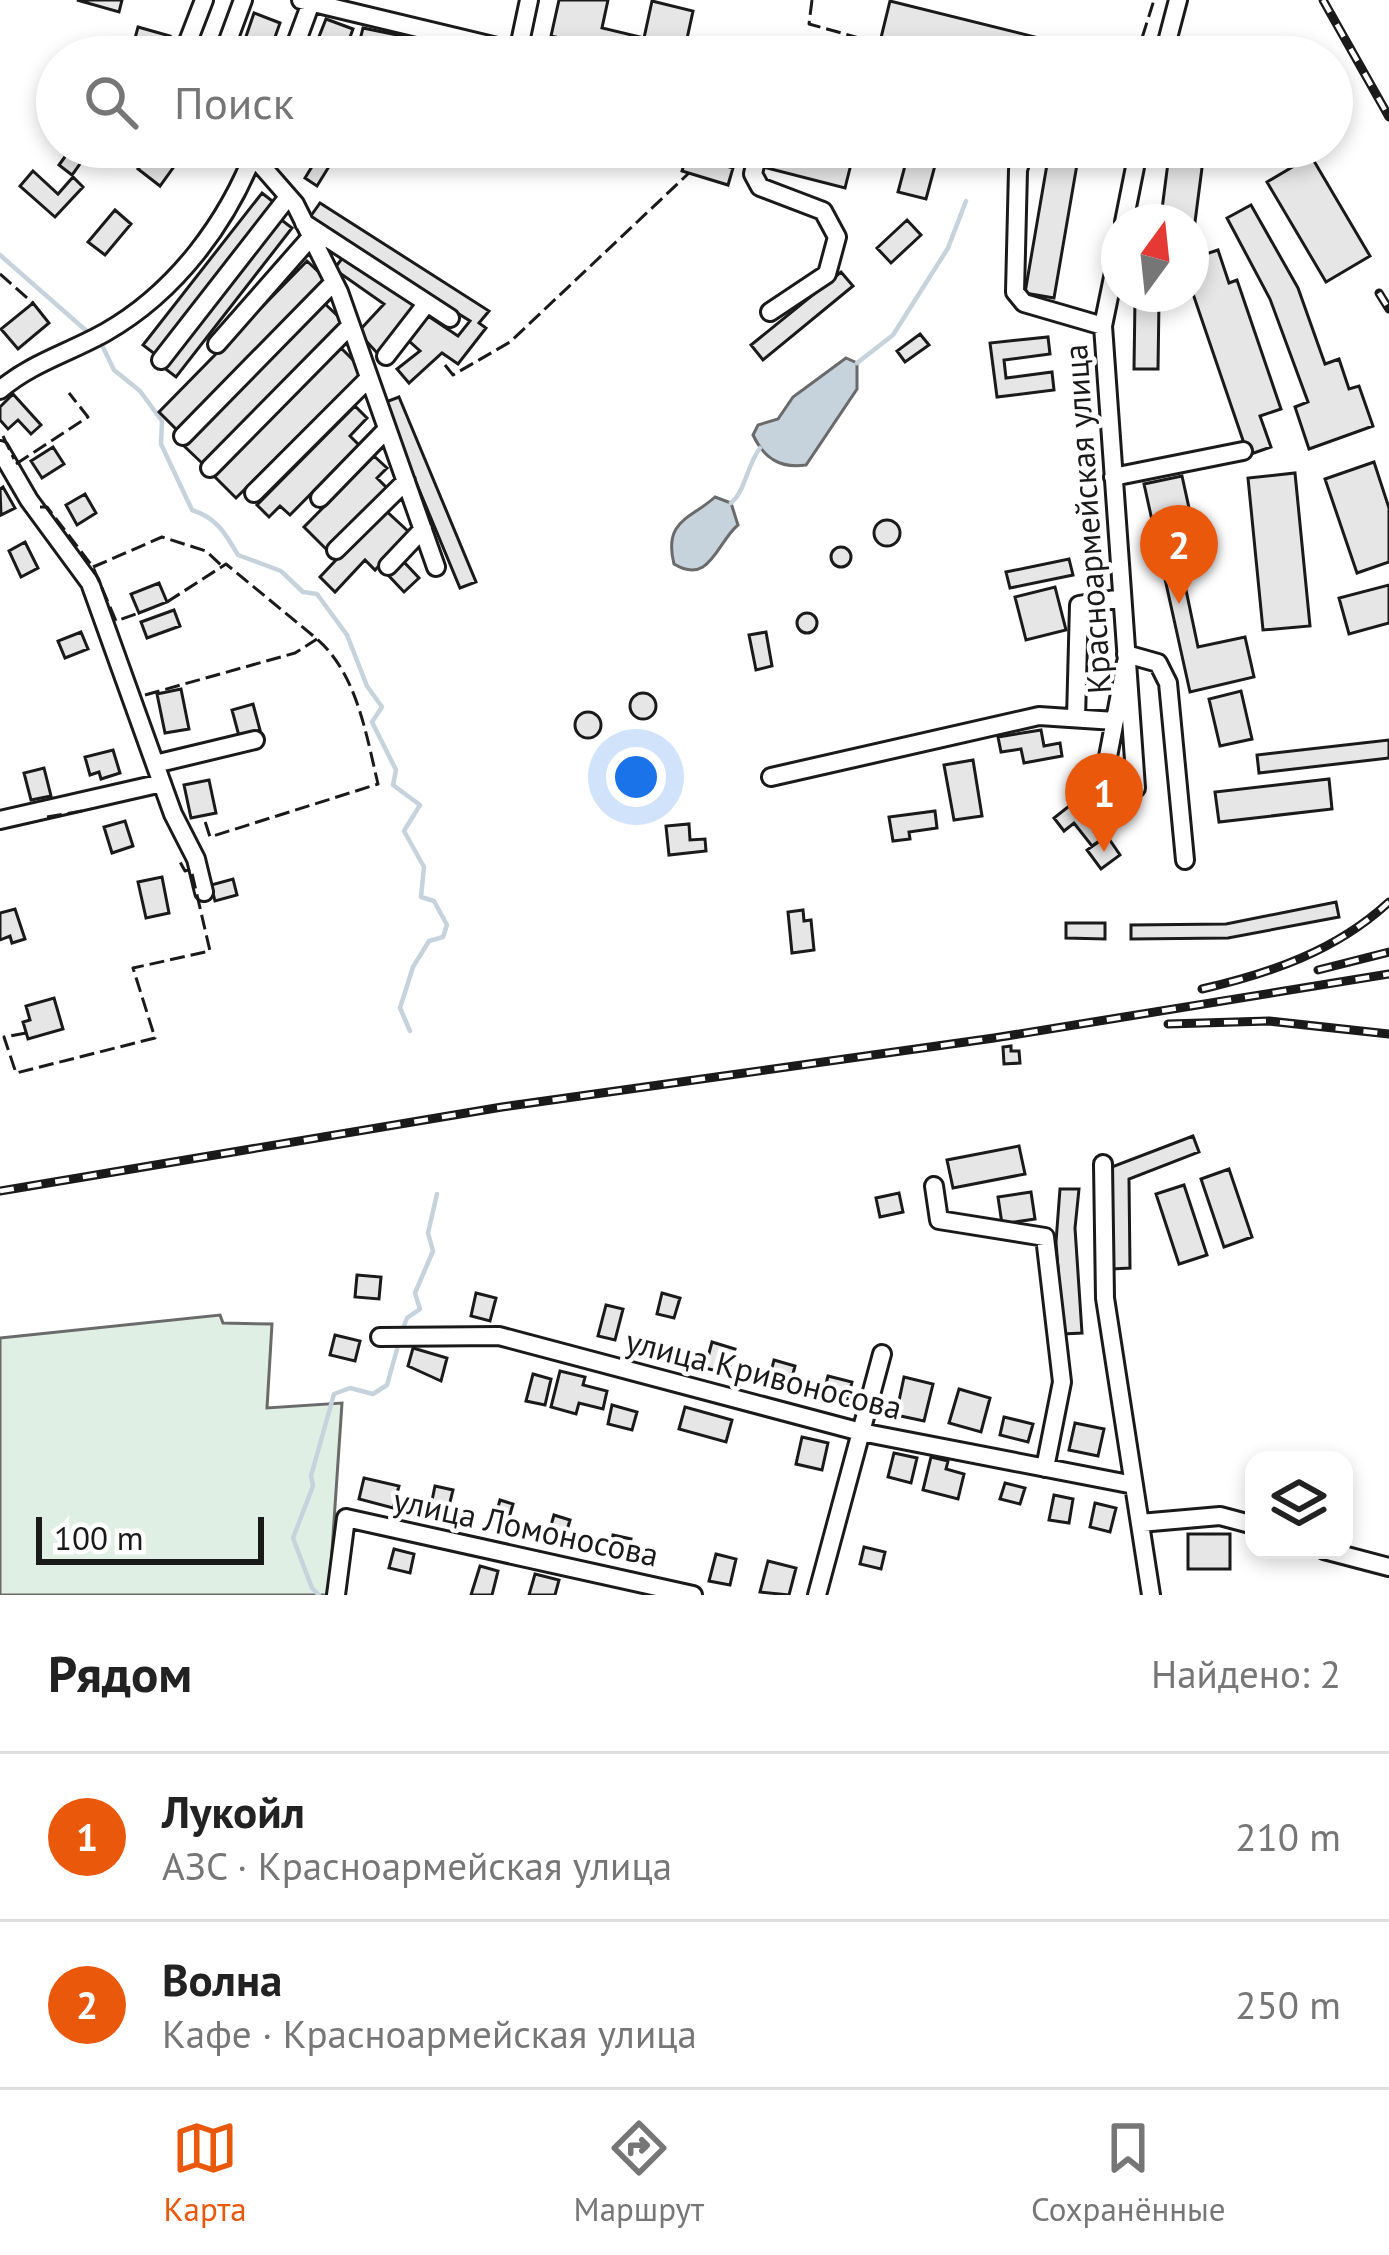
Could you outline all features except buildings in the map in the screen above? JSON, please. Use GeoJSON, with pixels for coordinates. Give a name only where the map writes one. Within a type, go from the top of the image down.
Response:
{"type":"FeatureCollection","features":[{"type":"Feature","properties":{"kind":"street"},"geometry":{"type":"LineString","coordinates":[[190,36],[204,0]]}},
{"type":"Feature","properties":{"kind":"street"},"geometry":{"type":"LineString","coordinates":[[230,36],[243,0]]}},
{"type":"Feature","properties":{"kind":"street"},"geometry":{"type":"LineString","coordinates":[[301,0],[453,36]]}},
{"type":"Feature","properties":{"kind":"street"},"geometry":{"type":"LineString","coordinates":[[521,36],[529,0]]}},
{"type":"Feature","properties":{"kind":"street"},"geometry":{"type":"LineString","coordinates":[[1169,36],[1178,0]]}},
{"type":"Feature","properties":{"kind":"street"},"geometry":{"type":"LineString","coordinates":[[299,36],[312,1]]}},
{"type":"Feature","properties":{"kind":"street"},"geometry":{"type":"LineString","coordinates":[[0,389],[19,374],[96,337],[167,287],[227,213],[248,168]]}},
{"type":"Feature","properties":{"kind":"street"},"geometry":{"type":"LineString","coordinates":[[267,168],[334,282],[436,566]]}},
{"type":"Feature","properties":{"kind":"street"},"geometry":{"type":"LineString","coordinates":[[754,168],[760,188],[823,211],[836,237],[827,274],[770,312]]}},
{"type":"Feature","properties":{"kind":"street"},"geometry":{"type":"LineString","coordinates":[[1019,168],[1015,292],[1024,303],[1103,326]]}},
{"type":"Feature","properties":{"kind":"street"},"geometry":{"type":"LineString","coordinates":[[1128,204],[1135,168]]}},
{"type":"Feature","properties":{"kind":"street"},"geometry":{"type":"LineString","coordinates":[[161,360],[288,197]]}},
{"type":"Feature","properties":{"kind":"street"},"geometry":{"type":"LineString","coordinates":[[307,230],[450,318]]}},
{"type":"Feature","properties":{"kind":"street"},"geometry":{"type":"LineString","coordinates":[[217,344],[307,230]]}},
{"type":"Feature","properties":{"kind":"street"},"geometry":{"type":"LineString","coordinates":[[183,436],[334,282]]}},
{"type":"Feature","properties":{"kind":"street"},"geometry":{"type":"LineString","coordinates":[[386,356],[428,303]]}},
{"type":"Feature","properties":{"kind":"street","name":"Красноармейская улица"},"geometry":{"type":"LineString","coordinates":[[1106,312],[1103,326],[1136,788],[1103,783],[1115,722]]}},
{"type":"Feature","properties":{"kind":"street"},"geometry":{"type":"LineString","coordinates":[[211,468],[350,326]]}},
{"type":"Feature","properties":{"kind":"street"},"geometry":{"type":"LineString","coordinates":[[254,493],[369,378]]}},
{"type":"Feature","properties":{"kind":"street"},"geometry":{"type":"LineString","coordinates":[[320,498],[388,429]]}},
{"type":"Feature","properties":{"kind":"street"},"geometry":{"type":"LineString","coordinates":[[0,449],[29,500],[90,583],[162,783],[196,859],[204,892]]}},
{"type":"Feature","properties":{"kind":"street"},"geometry":{"type":"LineString","coordinates":[[1113,477],[1243,451]]}},
{"type":"Feature","properties":{"kind":"street"},"geometry":{"type":"LineString","coordinates":[[337,550],[406,481]]}},
{"type":"Feature","properties":{"kind":"street"},"geometry":{"type":"LineString","coordinates":[[388,566],[423,529]]}},
{"type":"Feature","properties":{"kind":"street"},"geometry":{"type":"LineString","coordinates":[[1076,718],[1079,605],[1122,598]]}},
{"type":"Feature","properties":{"kind":"street"},"geometry":{"type":"LineString","coordinates":[[771,778],[1039,716],[1115,722],[1126,658],[1158,663],[1168,682],[1185,860]]}},
{"type":"Feature","properties":{"kind":"street"},"geometry":{"type":"LineString","coordinates":[[155,764],[255,740]]}},
{"type":"Feature","properties":{"kind":"street"},"geometry":{"type":"LineString","coordinates":[[0,820],[162,783]]}},
{"type":"Feature","properties":{"kind":"street"},"geometry":{"type":"LineString","coordinates":[[1103,1164],[1105,1298],[1151,1595]]}},
{"type":"Feature","properties":{"kind":"street"},"geometry":{"type":"LineString","coordinates":[[934,1186],[939,1220],[1045,1237],[1062,1382],[1045,1468]]}},
{"type":"Feature","properties":{"kind":"street","name":"улица Кривоносова"},"geometry":{"type":"LineString","coordinates":[[380,1337],[499,1336],[861,1432],[1134,1485]]}},
{"type":"Feature","properties":{"kind":"street"},"geometry":{"type":"LineString","coordinates":[[817,1595],[882,1354]]}},
{"type":"Feature","properties":{"kind":"street"},"geometry":{"type":"LineString","coordinates":[[1140,1523],[1220,1516],[1245,1523]]}},
{"type":"Feature","properties":{"kind":"street","name":"улица Ломоносова"},"geometry":{"type":"LineString","coordinates":[[336,1595],[346,1518],[693,1595]]}},
{"type":"Feature","properties":{"kind":"street"},"geometry":{"type":"LineString","coordinates":[[1353,1558],[1389,1568]]}},
{"type":"Feature","properties":{"kind":"green space"},"geometry":{"type":"Polygon","coordinates":[[[220,1315],[223,1323],[272,1324],[267,1408],[342,1403],[329,1595],[0,1595],[0,1338],[220,1315]]]}},
{"type":"Feature","properties":{"kind":"shaded area"},"geometry":{"type":"Polygon","coordinates":[[[846,358],[857,363],[857,389],[806,465],[788,465],[768,456],[753,435],[758,425],[778,419],[793,397],[846,358]]]}},
{"type":"Feature","properties":{"kind":"shaded area"},"geometry":{"type":"Polygon","coordinates":[[[715,497],[731,503],[738,525],[705,566],[696,570],[674,564],[676,529],[715,497]]]}},
{"type":"Feature","properties":{"kind":"waterway"},"geometry":{"type":"LineString","coordinates":[[857,363],[893,335],[948,248],[966,201]]}},
{"type":"Feature","properties":{"kind":"waterway"},"geometry":{"type":"LineString","coordinates":[[0,255],[90,334]]}},
{"type":"Feature","properties":{"kind":"waterway"},"geometry":{"type":"LineString","coordinates":[[100,341],[114,370],[140,391],[162,421],[161,444],[192,510],[214,522],[238,555],[281,571],[303,592],[317,594],[347,635],[367,686],[382,707],[372,722],[396,770],[393,785],[420,805],[404,831],[424,867],[421,897],[434,901],[447,925],[443,937],[429,941],[413,967],[400,1008],[410,1031]]}},
{"type":"Feature","properties":{"kind":"waterway"},"geometry":{"type":"LineString","coordinates":[[731,503],[760,448]]}},
{"type":"Feature","properties":{"kind":"waterway"},"geometry":{"type":"LineString","coordinates":[[402,1331],[407,1318],[420,1309],[415,1293],[433,1251],[428,1233],[437,1194]]}},
{"type":"Feature","properties":{"kind":"waterway"},"geometry":{"type":"LineString","coordinates":[[319,1595],[293,1538],[313,1486],[311,1476],[334,1394],[350,1388],[373,1394],[387,1385],[399,1342]]}},
{"type":"Feature","properties":{"kind":"railway"},"geometry":{"type":"LineString","coordinates":[[1323,0],[1343,36]]}},
{"type":"Feature","properties":{"kind":"railway"},"geometry":{"type":"LineString","coordinates":[[1353,53],[1389,117]]}},
{"type":"Feature","properties":{"kind":"railway"},"geometry":{"type":"LineString","coordinates":[[1379,293],[1389,309]]}},
{"type":"Feature","properties":{"kind":"railway"},"geometry":{"type":"LineString","coordinates":[[1202,989],[1302,958],[1347,934],[1389,902]]}},
{"type":"Feature","properties":{"kind":"railway"},"geometry":{"type":"LineString","coordinates":[[1318,970],[1389,952]]}},
{"type":"Feature","properties":{"kind":"railway"},"geometry":{"type":"LineString","coordinates":[[0,1191],[502,1107],[994,1038],[1389,974]]}},
{"type":"Feature","properties":{"kind":"railway"},"geometry":{"type":"LineString","coordinates":[[1168,1024],[1269,1021],[1389,1034]]}},
{"type":"Feature","properties":{"kind":"fence"},"geometry":{"type":"LineString","coordinates":[[812,0],[809,24],[852,36]]}},
{"type":"Feature","properties":{"kind":"fence"},"geometry":{"type":"LineString","coordinates":[[1143,36],[1154,0]]}},
{"type":"Feature","properties":{"kind":"fence"},"geometry":{"type":"LineString","coordinates":[[445,365],[453,375],[510,342],[689,173]]}},
{"type":"Feature","properties":{"kind":"fence"},"geometry":{"type":"LineString","coordinates":[[0,274],[33,303]]}},
{"type":"Feature","properties":{"kind":"fence"},"geometry":{"type":"LineString","coordinates":[[16,464],[88,417],[69,393]]}},
{"type":"Feature","properties":{"kind":"fence"},"geometry":{"type":"LineString","coordinates":[[3,436],[14,459]]}},
{"type":"Feature","properties":{"kind":"fence"},"geometry":{"type":"LineString","coordinates":[[40,507],[47,507],[93,567],[116,621],[139,613]]}},
{"type":"Feature","properties":{"kind":"fence"},"geometry":{"type":"LineString","coordinates":[[93,567],[162,537],[206,551],[223,567]]}},
{"type":"Feature","properties":{"kind":"fence"},"geometry":{"type":"LineString","coordinates":[[167,602],[226,564],[317,639],[351,687],[378,784],[210,837],[203,815]]}},
{"type":"Feature","properties":{"kind":"fence"},"geometry":{"type":"LineString","coordinates":[[145,695],[295,653],[317,639]]}},
{"type":"Feature","properties":{"kind":"fence"},"geometry":{"type":"LineString","coordinates":[[47,817],[82,811]]}},
{"type":"Feature","properties":{"kind":"fence"},"geometry":{"type":"LineString","coordinates":[[26,1033],[4,1037],[16,1073],[155,1038],[133,968],[210,951],[191,869],[185,871],[180,862]]}},
{"type":"Feature","properties":{"kind":"place","name":"Волна"},"geometry":{"type":"Point","coordinates":[1179,604]}},
{"type":"Feature","properties":{"kind":"place","name":"Лукойл"},"geometry":{"type":"Point","coordinates":[1104,852]}}]}
